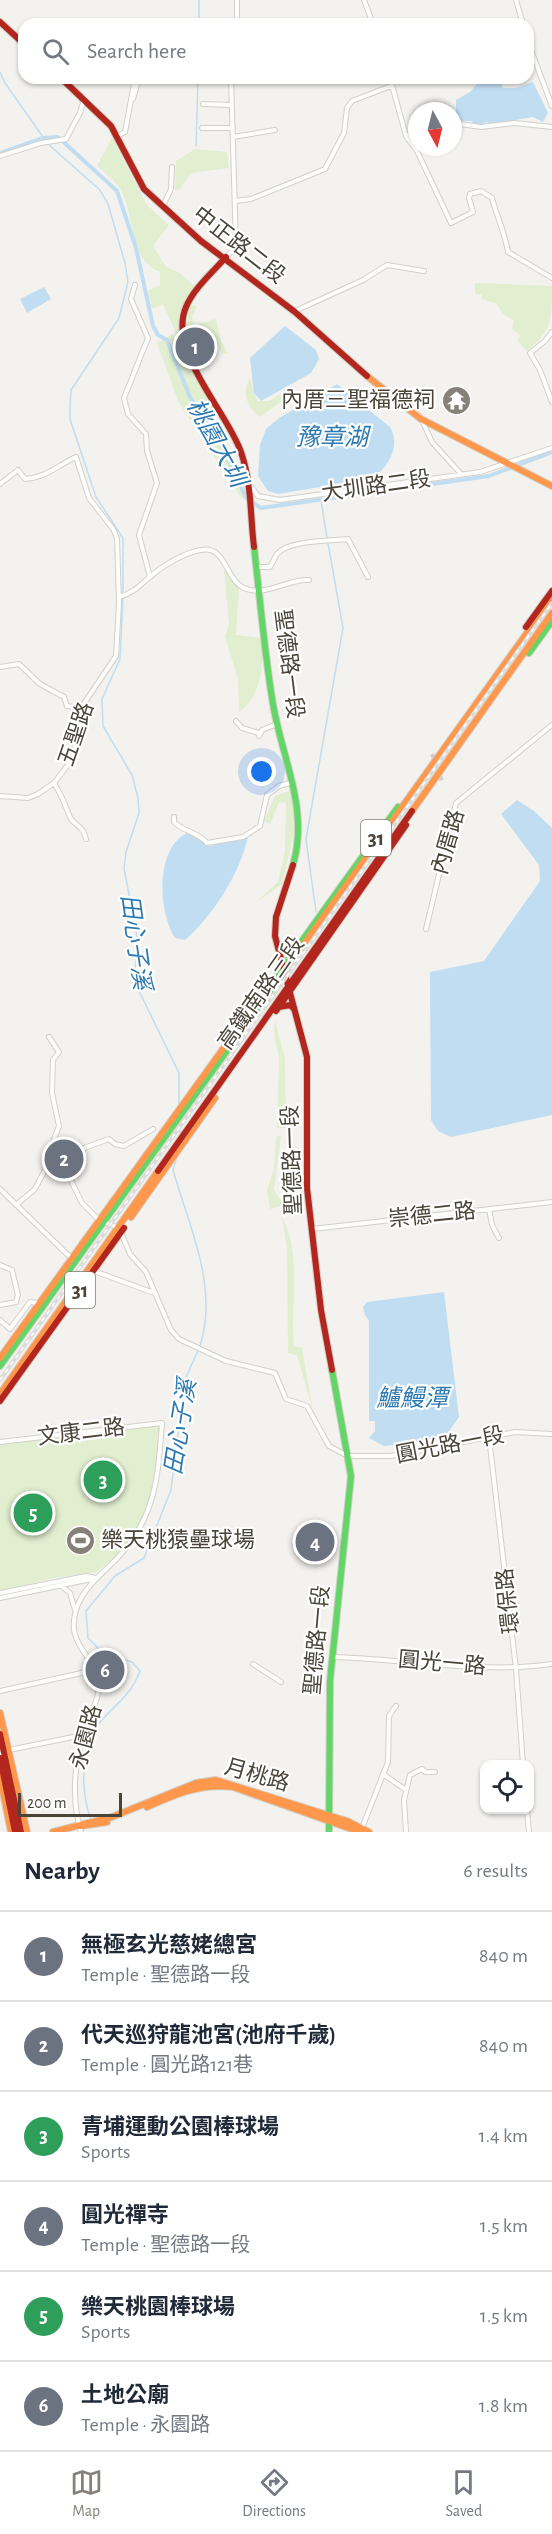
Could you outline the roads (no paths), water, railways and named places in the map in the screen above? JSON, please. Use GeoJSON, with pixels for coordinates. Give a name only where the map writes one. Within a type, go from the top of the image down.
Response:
{"type":"FeatureCollection","features":[{"type":"Feature","properties":{"kind":"main road"},"geometry":{"type":"LineString","coordinates":[[0,22],[18,38]]}},
{"type":"Feature","properties":{"kind":"main road","name":"中正路二段"},"geometry":{"type":"LineString","coordinates":[[68,84],[106,121],[117,136],[136,178],[201,241],[226,257],[386,393],[421,419],[552,486]]}},
{"type":"Feature","properties":{"kind":"main road"},"geometry":{"type":"LineString","coordinates":[[226,257],[190,301],[181,327],[185,347],[241,451],[250,488]]}},
{"type":"Feature","properties":{"kind":"main road","name":"聖德路一段"},"geometry":{"type":"LineString","coordinates":[[250,488],[277,724],[293,782],[300,823],[294,861],[275,923],[287,990],[307,1057],[307,1188],[321,1310],[351,1483],[332,1657],[329,1832]]}},
{"type":"Feature","properties":{"kind":"main road","name":"高鐵南路三段"},"geometry":{"type":"LineString","coordinates":[[199,1084],[274,988],[295,950],[552,591]]}},
{"type":"Feature","properties":{"kind":"main road","name":"高鐵南路三段"},"geometry":{"type":"LineString","coordinates":[[0,1366],[199,1084],[284,970],[292,963],[552,598]]}},
{"type":"Feature","properties":{"kind":"main road","name":"高鐵南路三段"},"geometry":{"type":"LineString","coordinates":[[204,1111],[278,1007],[302,966],[361,881],[552,613]]}},
{"type":"Feature","properties":{"kind":"main road","name":"高鐵南路三段"},"geometry":{"type":"LineString","coordinates":[[0,1394],[157,1178],[287,990],[552,621]]}},
{"type":"Feature","properties":{"kind":"main road"},"geometry":{"type":"LineString","coordinates":[[517,669],[522,656]]}},
{"type":"Feature","properties":{"kind":"main road"},"geometry":{"type":"LineString","coordinates":[[361,881],[377,867]]}},
{"type":"Feature","properties":{"kind":"main road"},"geometry":{"type":"LineString","coordinates":[[279,949],[295,950]]}},
{"type":"Feature","properties":{"kind":"main road"},"geometry":{"type":"LineString","coordinates":[[292,963],[296,968],[302,966]]}},
{"type":"Feature","properties":{"kind":"main road"},"geometry":{"type":"LineString","coordinates":[[274,988],[287,990]]}},
{"type":"Feature","properties":{"kind":"main road"},"geometry":{"type":"LineString","coordinates":[[278,1007],[283,1004],[290,1005],[294,1009]]}},
{"type":"Feature","properties":{"kind":"main road","name":"高鐵南路三段"},"geometry":{"type":"LineString","coordinates":[[0,1358],[71,1258],[102,1220]]}},
{"type":"Feature","properties":{"kind":"main road","name":"高鐵南路三段"},"geometry":{"type":"LineString","coordinates":[[0,1401],[94,1271],[120,1229]]}},
{"type":"Feature","properties":{"kind":"main road"},"geometry":{"type":"LineString","coordinates":[[39,1303],[53,1291]]}},
{"type":"Feature","properties":{"kind":"main road"},"geometry":{"type":"LineString","coordinates":[[58,1314],[75,1298]]}},
{"type":"Feature","properties":{"kind":"main road"},"geometry":{"type":"LineString","coordinates":[[0,1713],[3,1753],[21,1832]]}},
{"type":"Feature","properties":{"kind":"main road"},"geometry":{"type":"LineString","coordinates":[[0,1734],[13,1832]]}},
{"type":"Feature","properties":{"kind":"main road"},"geometry":{"type":"LineString","coordinates":[[3,1753],[27,1832]]}},
{"type":"Feature","properties":{"kind":"main road"},"geometry":{"type":"LineString","coordinates":[[0,1777],[13,1832]]}},
{"type":"Feature","properties":{"kind":"main road","name":"月桃路"},"geometry":{"type":"LineString","coordinates":[[54,1832],[101,1822],[172,1795],[196,1783],[222,1780],[369,1832]]}},
{"type":"Feature","properties":{"kind":"street"},"geometry":{"type":"LineString","coordinates":[[237,0],[237,18]]}},
{"type":"Feature","properties":{"kind":"street"},"geometry":{"type":"LineString","coordinates":[[364,0],[371,18]]}},
{"type":"Feature","properties":{"kind":"street"},"geometry":{"type":"LineString","coordinates":[[516,0],[521,18]]}},
{"type":"Feature","properties":{"kind":"street"},"geometry":{"type":"LineString","coordinates":[[534,58],[552,106]]}},
{"type":"Feature","properties":{"kind":"street"},"geometry":{"type":"LineString","coordinates":[[133,99],[136,84]]}},
{"type":"Feature","properties":{"kind":"street"},"geometry":{"type":"LineString","coordinates":[[117,136],[125,132],[136,84]]}},
{"type":"Feature","properties":{"kind":"street"},"geometry":{"type":"LineString","coordinates":[[226,257],[236,247],[231,84]]}},
{"type":"Feature","properties":{"kind":"street"},"geometry":{"type":"LineString","coordinates":[[235,201],[251,199],[326,169],[344,133],[346,108],[352,101],[391,86],[406,136],[417,151],[450,223],[473,212],[470,194],[481,190],[485,192],[492,198],[495,213],[505,232],[508,252],[552,278]]}},
{"type":"Feature","properties":{"kind":"street"},"geometry":{"type":"LineString","coordinates":[[0,156],[41,143],[66,139],[80,113],[84,99]]}},
{"type":"Feature","properties":{"kind":"street"},"geometry":{"type":"LineString","coordinates":[[202,104],[231,105]]}},
{"type":"Feature","properties":{"kind":"street"},"geometry":{"type":"LineString","coordinates":[[462,124],[481,127],[514,123],[552,127]]}},
{"type":"Feature","properties":{"kind":"street"},"geometry":{"type":"LineString","coordinates":[[201,128],[233,128]]}},
{"type":"Feature","properties":{"kind":"street"},"geometry":{"type":"LineString","coordinates":[[233,137],[275,130]]}},
{"type":"Feature","properties":{"kind":"street"},"geometry":{"type":"LineString","coordinates":[[163,206],[171,189],[172,167]]}},
{"type":"Feature","properties":{"kind":"street"},"geometry":{"type":"LineString","coordinates":[[293,312],[387,265],[424,271]]}},
{"type":"Feature","properties":{"kind":"street"},"geometry":{"type":"LineString","coordinates":[[135,285],[131,299],[148,338],[124,398],[129,414],[146,434],[147,451],[157,483],[139,534],[150,577]]}},
{"type":"Feature","properties":{"kind":"street"},"geometry":{"type":"LineString","coordinates":[[552,332],[530,353],[540,369],[552,402]]}},
{"type":"Feature","properties":{"kind":"street"},"geometry":{"type":"LineString","coordinates":[[421,419],[432,441],[461,475]]}},
{"type":"Feature","properties":{"kind":"street","name":"大圳路二段"},"geometry":{"type":"LineString","coordinates":[[250,488],[258,496],[280,500],[480,472],[510,464],[552,448]]}},
{"type":"Feature","properties":{"kind":"street","name":"五聖路"},"geometry":{"type":"LineString","coordinates":[[0,484],[18,470],[25,479],[33,479],[54,471],[76,457],[89,498],[113,529],[117,538],[119,597],[116,656],[81,708],[80,727],[71,761],[54,783],[32,797],[0,796]]}},
{"type":"Feature","properties":{"kind":"street"},"geometry":{"type":"LineString","coordinates":[[258,567],[270,567],[276,555],[283,550],[327,539],[348,539],[368,577]]}},
{"type":"Feature","properties":{"kind":"street"},"geometry":{"type":"LineString","coordinates":[[119,597],[140,589],[150,577],[177,560],[202,549],[213,550],[237,583],[244,588],[261,590],[309,580]]}},
{"type":"Feature","properties":{"kind":"street"},"geometry":{"type":"LineString","coordinates":[[0,667],[19,664],[33,679],[64,697],[70,708],[81,708]]}},
{"type":"Feature","properties":{"kind":"street"},"geometry":{"type":"LineString","coordinates":[[236,721],[242,728],[259,734],[277,724]]}},
{"type":"Feature","properties":{"kind":"street","name":"內厝路"},"geometry":{"type":"LineString","coordinates":[[426,929],[456,803],[552,725]]}},
{"type":"Feature","properties":{"kind":"street"},"geometry":{"type":"LineString","coordinates":[[174,817],[174,822],[180,828],[192,831],[207,843],[243,837],[260,826],[267,795],[279,786],[293,782]]}},
{"type":"Feature","properties":{"kind":"street"},"geometry":{"type":"LineString","coordinates":[[54,783],[67,806],[69,816],[83,829],[86,839]]}},
{"type":"Feature","properties":{"kind":"street"},"geometry":{"type":"LineString","coordinates":[[49,1037],[59,1052],[53,1060],[52,1093],[59,1126],[54,1139],[56,1150],[82,1203],[102,1220],[120,1229],[130,1254],[146,1272],[171,1330],[179,1340],[226,1361],[274,1373],[286,1399],[307,1406],[329,1446],[348,1456]]}},
{"type":"Feature","properties":{"kind":"street"},"geometry":{"type":"LineString","coordinates":[[16,1205],[35,1189],[46,1168],[75,1167],[84,1148],[109,1139],[115,1144],[124,1146],[153,1129]]}},
{"type":"Feature","properties":{"kind":"street"},"geometry":{"type":"LineString","coordinates":[[0,1189],[71,1258]]}},
{"type":"Feature","properties":{"kind":"street","name":"崇德二路"},"geometry":{"type":"LineString","coordinates":[[312,1229],[552,1202]]}},
{"type":"Feature","properties":{"kind":"street"},"geometry":{"type":"LineString","coordinates":[[489,1209],[492,1225],[499,1238]]}},
{"type":"Feature","properties":{"kind":"street"},"geometry":{"type":"LineString","coordinates":[[0,1265],[12,1270],[18,1295],[16,1302],[0,1305],[0,1299]]}},
{"type":"Feature","properties":{"kind":"street"},"geometry":{"type":"LineString","coordinates":[[94,1271],[154,1293]]}},
{"type":"Feature","properties":{"kind":"street"},"geometry":{"type":"LineString","coordinates":[[0,1320],[10,1329],[30,1302],[39,1303]]}},
{"type":"Feature","properties":{"kind":"street","name":"文康二路"},"geometry":{"type":"LineString","coordinates":[[0,1442],[162,1423],[158,1482],[148,1516],[130,1544],[97,1578]]}},
{"type":"Feature","properties":{"kind":"street","name":"圓光路一段"},"geometry":{"type":"LineString","coordinates":[[348,1456],[391,1456],[515,1432],[552,1434]]}},
{"type":"Feature","properties":{"kind":"street","name":"環保路"},"geometry":{"type":"LineString","coordinates":[[489,1437],[516,1669],[523,1760]]}},
{"type":"Feature","properties":{"kind":"street"},"geometry":{"type":"LineString","coordinates":[[0,1593],[86,1576],[97,1578]]}},
{"type":"Feature","properties":{"kind":"street"},"geometry":{"type":"LineString","coordinates":[[0,1598],[97,1578]]}},
{"type":"Feature","properties":{"kind":"street"},"geometry":{"type":"LineString","coordinates":[[76,1612],[80,1600],[97,1578]]}},
{"type":"Feature","properties":{"kind":"street"},"geometry":{"type":"LineString","coordinates":[[0,1691],[95,1670],[76,1642],[74,1599],[66,1588],[55,1581]]}},
{"type":"Feature","properties":{"kind":"street","name":"圓光一路"},"geometry":{"type":"LineString","coordinates":[[332,1657],[385,1658],[516,1669],[552,1664]]}},
{"type":"Feature","properties":{"kind":"street"},"geometry":{"type":"LineString","coordinates":[[253,1664],[281,1682]]}},
{"type":"Feature","properties":{"kind":"street","name":"永園路"},"geometry":{"type":"LineString","coordinates":[[83,1827],[75,1781],[83,1735],[99,1687],[95,1670]]}},
{"type":"Feature","properties":{"kind":"street"},"geometry":{"type":"LineString","coordinates":[[361,1830],[388,1762],[389,1716],[396,1706]]}},
{"type":"Feature","properties":{"kind":"street"},"geometry":{"type":"LineString","coordinates":[[3,1753],[83,1735]]}},
{"type":"Feature","properties":{"kind":"street"},"geometry":{"type":"LineString","coordinates":[[406,1832],[404,1813],[410,1774],[422,1769],[425,1772],[435,1772]]}},
{"type":"Feature","properties":{"kind":"street"},"geometry":{"type":"LineString","coordinates":[[383,1774],[406,1790]]}},
{"type":"Feature","properties":{"kind":"street"},"geometry":{"type":"LineString","coordinates":[[527,1814],[529,1832]]}},
{"type":"Feature","properties":{"kind":"water"},"geometry":{"type":"Polygon","coordinates":[[[477,84],[502,84],[503,88],[516,88],[534,84],[548,113],[543,122],[533,117],[491,124],[487,122],[475,127],[472,121],[462,121],[462,102],[456,102],[470,92],[477,84]]]}},
{"type":"Feature","properties":{"kind":"water"},"geometry":{"type":"Polygon","coordinates":[[[44,287],[51,299],[27,313],[20,299],[44,287]]]}},
{"type":"Feature","properties":{"kind":"water"},"geometry":{"type":"Polygon","coordinates":[[[285,326],[316,350],[319,359],[311,373],[261,401],[254,393],[250,358],[285,326]]]}},
{"type":"Feature","properties":{"kind":"water","name":"豫章湖"},"geometry":{"type":"Polygon","coordinates":[[[337,384],[390,427],[394,448],[389,461],[374,478],[278,494],[268,491],[258,476],[260,445],[266,429],[279,418],[337,384]]]}},
{"type":"Feature","properties":{"kind":"water"},"geometry":{"type":"Polygon","coordinates":[[[517,800],[534,811],[552,828],[552,1115],[451,1137],[438,1131],[431,1120],[430,972],[484,961],[540,881],[539,865],[501,814],[517,800]]]}},
{"type":"Feature","properties":{"kind":"water"},"geometry":{"type":"Polygon","coordinates":[[[187,833],[210,846],[248,836],[239,864],[224,893],[205,919],[185,940],[175,938],[169,927],[165,913],[163,881],[169,852],[187,833]]]}},
{"type":"Feature","properties":{"kind":"water","name":"鱸鰻潭"},"geometry":{"type":"Polygon","coordinates":[[[444,1292],[459,1417],[447,1434],[428,1442],[384,1446],[369,1438],[375,1431],[375,1421],[369,1421],[369,1321],[363,1307],[367,1302],[444,1292]]]}},
{"type":"Feature","properties":{"kind":"waterway"},"geometry":{"type":"LineString","coordinates":[[199,0],[199,18]]}},
{"type":"Feature","properties":{"kind":"waterway","name":"田心子溪"},"geometry":{"type":"LineString","coordinates":[[0,72],[5,83],[45,140]]}},
{"type":"Feature","properties":{"kind":"waterway"},"geometry":{"type":"LineString","coordinates":[[196,146],[198,84]]}},
{"type":"Feature","properties":{"kind":"waterway","name":"桃園大圳"},"geometry":{"type":"LineString","coordinates":[[0,153],[43,138],[58,137],[117,191],[136,248],[153,326],[158,335],[167,340],[190,397],[224,450],[246,498],[261,508],[489,476],[552,452]]}},
{"type":"Feature","properties":{"kind":"waterway","name":"田心子溪"},"geometry":{"type":"LineString","coordinates":[[48,144],[100,190],[108,204],[125,263],[128,282],[119,318],[71,390],[70,405],[70,419],[96,497],[123,538],[123,593]]}},
{"type":"Feature","properties":{"kind":"waterway"},"geometry":{"type":"LineString","coordinates":[[321,500],[327,538]]}},
{"type":"Feature","properties":{"kind":"waterway"},"geometry":{"type":"LineString","coordinates":[[316,912],[306,839],[343,628],[328,543]]}},
{"type":"Feature","properties":{"kind":"waterway","name":"田心子溪"},"geometry":{"type":"LineString","coordinates":[[123,598],[120,659],[102,699],[103,726],[132,775],[138,798],[139,813],[126,852],[124,868],[138,943],[135,970],[139,991],[179,1073],[179,1107]]}},
{"type":"Feature","properties":{"kind":"waterway","name":"田心子溪"},"geometry":{"type":"LineString","coordinates":[[179,1120],[180,1134]]}},
{"type":"Feature","properties":{"kind":"waterway","name":"田心子溪"},"geometry":{"type":"LineString","coordinates":[[177,1156],[173,1170],[194,1235],[204,1279],[205,1324],[200,1346]]}},
{"type":"Feature","properties":{"kind":"waterway","name":"田心子溪"},"geometry":{"type":"LineString","coordinates":[[91,1820],[84,1783],[88,1743],[100,1722],[128,1693],[140,1671],[132,1662],[103,1653],[88,1638],[86,1611],[115,1576],[144,1558],[171,1490],[185,1379],[198,1351]]}},
{"type":"Feature","properties":{"kind":"tunnel"},"geometry":{"type":"LineString","coordinates":[[432,754],[442,781]]}},
{"type":"Feature","properties":{"kind":"railway"},"geometry":{"type":"LineString","coordinates":[[0,1380],[552,603]]}},
{"type":"Feature","properties":{"kind":"place","name":"無極玄光慈姥總宮"},"geometry":{"type":"Point","coordinates":[195,347]}},
{"type":"Feature","properties":{"kind":"place","name":"內厝三聖福德祠"},"geometry":{"type":"Point","coordinates":[456,400]}},
{"type":"Feature","properties":{"kind":"place","name":"代天巡狩龍池宮(池府千歲)"},"geometry":{"type":"Point","coordinates":[64,1159]}},
{"type":"Feature","properties":{"kind":"place","name":"青埔運動公園棒球場"},"geometry":{"type":"Point","coordinates":[103,1480]}},
{"type":"Feature","properties":{"kind":"place","name":"樂天桃園棒球場"},"geometry":{"type":"Point","coordinates":[33,1513]}},
{"type":"Feature","properties":{"kind":"place","name":"樂天桃猿壘球場"},"geometry":{"type":"Point","coordinates":[80,1540]}},
{"type":"Feature","properties":{"kind":"place","name":"圓光禪寺"},"geometry":{"type":"Point","coordinates":[315,1542]}},
{"type":"Feature","properties":{"kind":"place","name":"土地公廟"},"geometry":{"type":"Point","coordinates":[105,1670]}}]}
